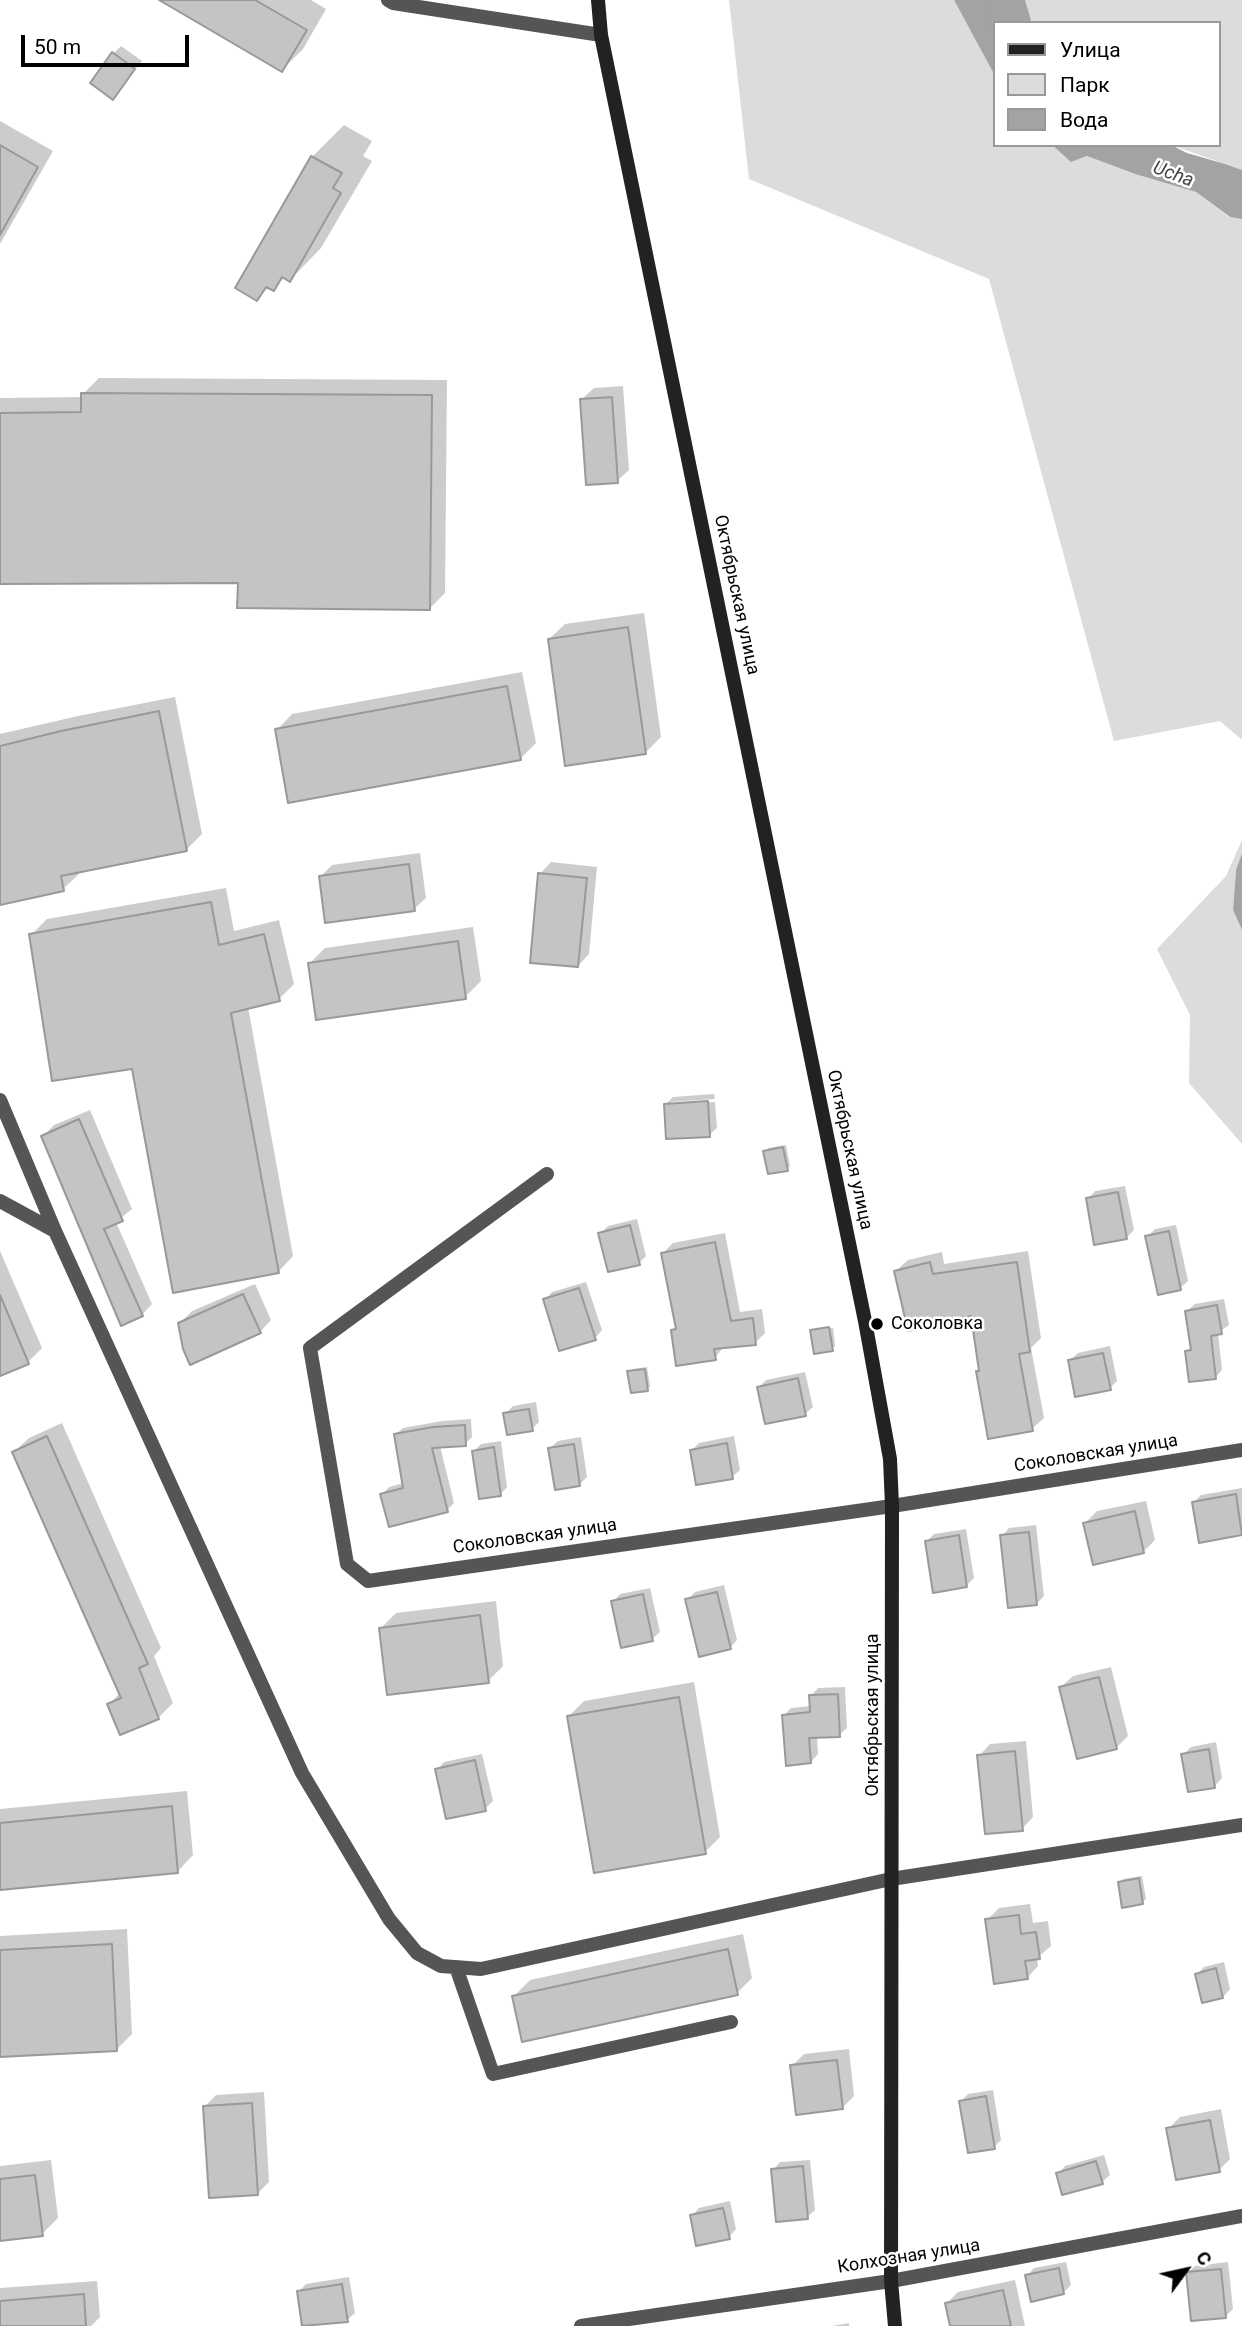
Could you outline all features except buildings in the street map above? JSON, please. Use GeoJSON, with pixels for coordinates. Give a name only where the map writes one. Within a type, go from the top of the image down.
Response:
{"type":"FeatureCollection","features":[{"type":"Feature","properties":{"kind":"street"},"geometry":{"type":"LineString","coordinates":[[388,0],[601,35]]}},
{"type":"Feature","properties":{"kind":"street","name":"Октябрьская улица"},"geometry":{"type":"LineString","coordinates":[[598,0],[601,35],[865,1321],[890,1460],[891,2281],[895,2326]]}},
{"type":"Feature","properties":{"kind":"street"},"geometry":{"type":"LineString","coordinates":[[0,1100],[55,1231],[302,1773],[389,1919],[416,1953],[441,1966],[481,1969],[891,1879],[1242,1825]]}},
{"type":"Feature","properties":{"kind":"street","name":"Соколовская улица"},"geometry":{"type":"LineString","coordinates":[[547,1174],[310,1348],[347,1564],[368,1580],[892,1506],[1242,1450]]}},
{"type":"Feature","properties":{"kind":"street"},"geometry":{"type":"LineString","coordinates":[[0,1201],[55,1231]]}},
{"type":"Feature","properties":{"kind":"street"},"geometry":{"type":"LineString","coordinates":[[456,1967],[493,2074],[731,2022]]}},
{"type":"Feature","properties":{"kind":"street","name":"Колхозная улица"},"geometry":{"type":"LineString","coordinates":[[581,2326],[891,2281],[1242,2217]]}},
{"type":"Feature","properties":{"kind":"green space"},"geometry":{"type":"Polygon","coordinates":[[[729,0],[954,0],[993,72],[993,147],[1054,147],[1071,162],[1087,156],[1196,192],[1229,217],[1242,219],[1242,740],[1220,721],[1114,741],[989,279],[749,179],[729,0]]]}},
{"type":"Feature","properties":{"kind":"green space"},"geometry":{"type":"Polygon","coordinates":[[[1010,0],[1242,0],[1242,170],[1177,147],[1221,147],[1221,21],[1012,21],[1007,13],[1010,0]]]}},
{"type":"Feature","properties":{"kind":"green space"},"geometry":{"type":"Polygon","coordinates":[[[1242,840],[1242,853],[1236,870],[1233,910],[1242,930],[1242,1144],[1189,1083],[1190,1015],[1157,949],[1226,876],[1242,840]]]}},
{"type":"Feature","properties":{"kind":"water"},"geometry":{"type":"Polygon","coordinates":[[[954,0],[1009,0],[1007,12],[1012,21],[993,21],[993,72],[954,0]]]}},
{"type":"Feature","properties":{"kind":"water"},"geometry":{"type":"Polygon","coordinates":[[[1054,147],[1175,147],[1242,170],[1242,219],[1230,217],[1196,192],[1087,156],[1071,162],[1054,147]]]}},
{"type":"Feature","properties":{"kind":"water"},"geometry":{"type":"Polygon","coordinates":[[[1242,853],[1242,930],[1233,910],[1236,870],[1242,853]]]}},
{"type":"Feature","properties":{"kind":"waterway","name":"Ucha"},"geometry":{"type":"LineString","coordinates":[[1004,0],[1010,21]]}},
{"type":"Feature","properties":{"kind":"place","name":"Соколовка"},"geometry":{"type":"Point","coordinates":[877,1324]}}]}
